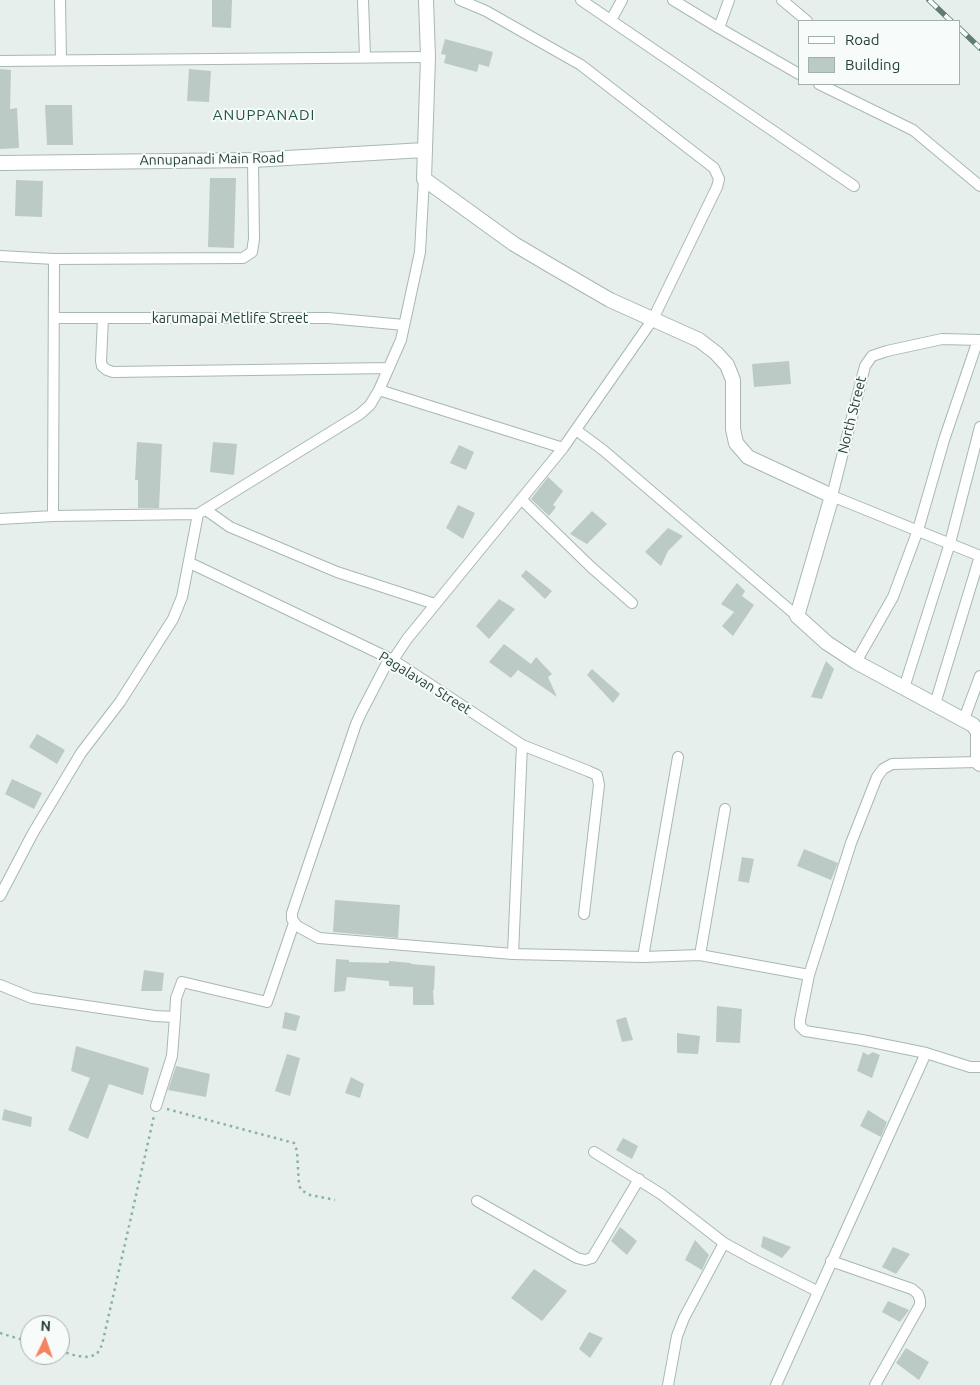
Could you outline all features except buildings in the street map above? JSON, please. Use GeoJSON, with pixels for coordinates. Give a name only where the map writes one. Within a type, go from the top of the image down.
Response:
{"type":"FeatureCollection","features":[{"type":"Feature","properties":{"kind":"street"},"geometry":{"type":"LineString","coordinates":[[60,0],[61,60]]}},
{"type":"Feature","properties":{"kind":"street"},"geometry":{"type":"LineString","coordinates":[[363,0],[365,57]]}},
{"type":"Feature","properties":{"kind":"street"},"geometry":{"type":"LineString","coordinates":[[0,896],[33,833],[81,753],[120,702],[173,619],[182,597],[202,512],[360,414],[370,405],[379,390],[401,340],[420,252],[428,57],[426,0]]}},
{"type":"Feature","properties":{"kind":"street"},"geometry":{"type":"LineString","coordinates":[[460,0],[486,11],[581,65],[714,168],[719,179],[717,187],[653,320],[563,448],[391,660],[356,724],[292,913],[292,919],[297,926],[319,938],[513,954],[643,957],[700,955],[809,975]]}},
{"type":"Feature","properties":{"kind":"street"},"geometry":{"type":"LineString","coordinates":[[581,0],[854,186]]}},
{"type":"Feature","properties":{"kind":"street"},"geometry":{"type":"LineString","coordinates":[[611,20],[622,0]]}},
{"type":"Feature","properties":{"kind":"street"},"geometry":{"type":"LineString","coordinates":[[674,0],[798,73]]}},
{"type":"Feature","properties":{"kind":"street"},"geometry":{"type":"LineString","coordinates":[[719,28],[729,0]]}},
{"type":"Feature","properties":{"kind":"street"},"geometry":{"type":"LineString","coordinates":[[782,0],[806,20]]}},
{"type":"Feature","properties":{"kind":"street"},"geometry":{"type":"LineString","coordinates":[[0,61],[428,57]]}},
{"type":"Feature","properties":{"kind":"street"},"geometry":{"type":"LineString","coordinates":[[821,85],[913,130],[980,186]]}},
{"type":"Feature","properties":{"kind":"street","name":"Annupanadi Main Road"},"geometry":{"type":"LineString","coordinates":[[0,163],[252,160],[424,150]]}},
{"type":"Feature","properties":{"kind":"street"},"geometry":{"type":"LineString","coordinates":[[0,256],[54,258],[243,258],[252,252],[254,239],[252,160]]}},
{"type":"Feature","properties":{"kind":"street"},"geometry":{"type":"LineString","coordinates":[[424,179],[514,244],[610,300],[699,340],[716,353],[727,366],[733,380],[733,429],[736,443],[748,457],[832,496],[980,556],[935,704]]}},
{"type":"Feature","properties":{"kind":"street"},"geometry":{"type":"LineString","coordinates":[[53,516],[54,258]]}},
{"type":"Feature","properties":{"kind":"street","name":"karumapai Metlife Street"},"geometry":{"type":"LineString","coordinates":[[54,318],[328,318],[404,325]]}},
{"type":"Feature","properties":{"kind":"street"},"geometry":{"type":"LineString","coordinates":[[103,318],[102,366],[113,372],[389,368]]}},
{"type":"Feature","properties":{"kind":"street","name":"North Street"},"geometry":{"type":"LineString","coordinates":[[832,496],[865,366],[872,356],[886,351],[942,339],[979,340]]}},
{"type":"Feature","properties":{"kind":"street"},"geometry":{"type":"LineString","coordinates":[[856,662],[894,597],[918,530],[944,440],[979,340]]}},
{"type":"Feature","properties":{"kind":"street"},"geometry":{"type":"LineString","coordinates":[[379,390],[563,448]]}},
{"type":"Feature","properties":{"kind":"street"},"geometry":{"type":"LineString","coordinates":[[904,688],[950,543],[980,427]]}},
{"type":"Feature","properties":{"kind":"street"},"geometry":{"type":"LineString","coordinates":[[576,430],[603,450],[827,643],[856,662],[964,719],[979,732],[979,763],[892,764],[883,769],[877,777],[852,843],[809,975],[800,1026],[805,1031],[926,1053],[970,1067],[980,1067]]}},
{"type":"Feature","properties":{"kind":"street"},"geometry":{"type":"LineString","coordinates":[[797,616],[832,496]]}},
{"type":"Feature","properties":{"kind":"street"},"geometry":{"type":"LineString","coordinates":[[521,499],[591,567],[632,603]]}},
{"type":"Feature","properties":{"kind":"street"},"geometry":{"type":"LineString","coordinates":[[0,519],[202,512],[230,527],[303,556],[337,572],[435,604]]}},
{"type":"Feature","properties":{"kind":"street","name":"Pagalavan Street"},"geometry":{"type":"LineString","coordinates":[[190,563],[391,660],[522,745],[588,770],[596,776],[599,784],[584,914]]}},
{"type":"Feature","properties":{"kind":"street"},"geometry":{"type":"LineString","coordinates":[[964,719],[980,676]]}},
{"type":"Feature","properties":{"kind":"street"},"geometry":{"type":"LineString","coordinates":[[513,954],[522,745]]}},
{"type":"Feature","properties":{"kind":"street"},"geometry":{"type":"LineString","coordinates":[[643,957],[678,756]]}},
{"type":"Feature","properties":{"kind":"street"},"geometry":{"type":"LineString","coordinates":[[700,955],[725,809]]}},
{"type":"Feature","properties":{"kind":"street"},"geometry":{"type":"LineString","coordinates":[[156,1106],[172,1056],[176,998],[182,982],[267,1002],[294,923]]}},
{"type":"Feature","properties":{"kind":"street"},"geometry":{"type":"LineString","coordinates":[[0,985],[32,998],[155,1016],[175,1017]]}},
{"type":"Feature","properties":{"kind":"street"},"geometry":{"type":"LineString","coordinates":[[776,1385],[926,1053]]}},
{"type":"Feature","properties":{"kind":"street"},"geometry":{"type":"LineString","coordinates":[[594,1152],[639,1179],[724,1243],[817,1291]]}},
{"type":"Feature","properties":{"kind":"street"},"geometry":{"type":"LineString","coordinates":[[477,1201],[577,1258],[585,1260],[592,1258],[639,1179]]}},
{"type":"Feature","properties":{"kind":"street"},"geometry":{"type":"LineString","coordinates":[[668,1385],[677,1336],[684,1318],[724,1243]]}},
{"type":"Feature","properties":{"kind":"street"},"geometry":{"type":"LineString","coordinates":[[831,1261],[912,1289],[918,1294],[920,1305],[875,1385]]}},
{"type":"Feature","properties":{"kind":"path"},"geometry":{"type":"LineString","coordinates":[[70,1354],[89,1357],[97,1354],[102,1345],[156,1106],[294,1143],[297,1150],[301,1190],[310,1195],[335,1200]]}},
{"type":"Feature","properties":{"kind":"path"},"geometry":{"type":"LineString","coordinates":[[0,1333],[20,1339]]}},
{"type":"Feature","properties":{"kind":"railway"},"geometry":{"type":"LineString","coordinates":[[929,0],[950,20]]}},
{"type":"Feature","properties":{"kind":"railway"},"geometry":{"type":"LineString","coordinates":[[960,29],[980,48]]}},
{"type":"Feature","properties":{"kind":"district","name":"ANUPPANADI"},"geometry":{"type":"Point","coordinates":[264,115]}}]}
